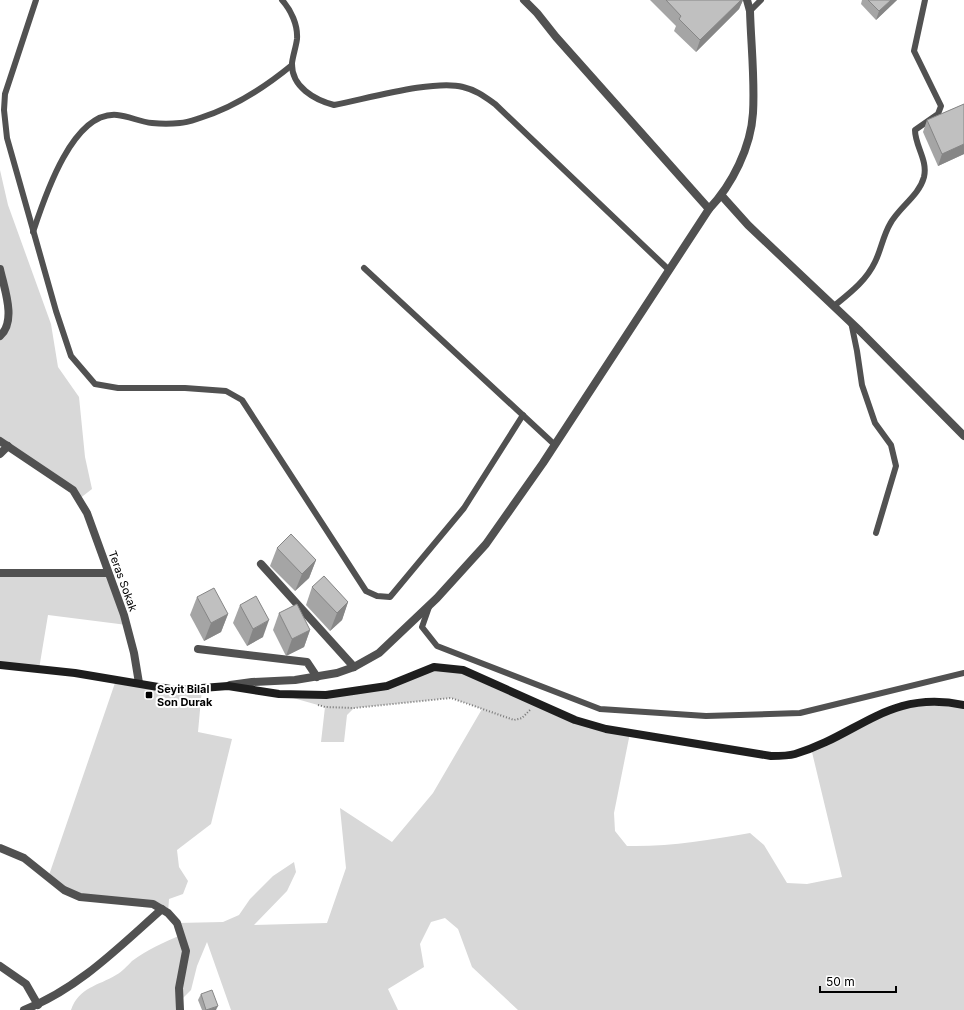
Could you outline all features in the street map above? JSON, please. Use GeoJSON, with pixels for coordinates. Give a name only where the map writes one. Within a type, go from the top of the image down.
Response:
{"type":"FeatureCollection","features":[{"type":"Feature","properties":{"kind":"street"},"geometry":{"type":"LineString","coordinates":[[524,0],[538,13],[561,43],[709,209]]}},
{"type":"Feature","properties":{"kind":"street"},"geometry":{"type":"LineString","coordinates":[[0,664],[75,673],[176,690],[317,677],[354,668],[379,653],[429,606],[486,544],[555,445],[709,209],[722,196],[744,153],[753,114],[750,11],[747,0]]}},
{"type":"Feature","properties":{"kind":"street"},"geometry":{"type":"LineString","coordinates":[[722,196],[748,225],[851,322],[964,436]]}},
{"type":"Feature","properties":{"kind":"street"},"geometry":{"type":"LineString","coordinates":[[0,269],[8,305],[7,327],[0,336]]}},
{"type":"Feature","properties":{"kind":"street"},"geometry":{"type":"LineString","coordinates":[[0,441],[8,446],[0,454]]}},
{"type":"Feature","properties":{"kind":"street","name":"Teras Sokak"},"geometry":{"type":"LineString","coordinates":[[8,446],[73,490],[87,513],[124,615],[134,654],[139,683]]}},
{"type":"Feature","properties":{"kind":"street"},"geometry":{"type":"LineString","coordinates":[[261,564],[354,668]]}},
{"type":"Feature","properties":{"kind":"street"},"geometry":{"type":"LineString","coordinates":[[0,574],[108,573]]}},
{"type":"Feature","properties":{"kind":"street"},"geometry":{"type":"LineString","coordinates":[[198,649],[308,662],[317,677]]}},
{"type":"Feature","properties":{"kind":"street"},"geometry":{"type":"LineString","coordinates":[[228,686],[279,694],[326,694],[387,686],[434,667],[463,670],[575,720],[606,729],[771,756],[794,754],[833,738],[867,719],[896,707],[920,702],[944,700],[964,704]]}},
{"type":"Feature","properties":{"kind":"street"},"geometry":{"type":"LineString","coordinates":[[0,848],[24,858],[64,890],[80,897],[153,904],[168,913],[177,923],[186,951],[179,988],[180,1010]]}},
{"type":"Feature","properties":{"kind":"street"},"geometry":{"type":"LineString","coordinates":[[24,1010],[38,1005],[74,984],[162,909]]}},
{"type":"Feature","properties":{"kind":"street"},"geometry":{"type":"LineString","coordinates":[[0,966],[26,984],[38,1005]]}},
{"type":"Feature","properties":{"kind":"lane"},"geometry":{"type":"LineString","coordinates":[[36,0],[5,94],[4,110],[7,138],[33,232],[71,356],[95,384],[118,388],[185,388],[226,391],[242,400],[366,591],[377,596],[390,597],[464,508],[523,415]]}},
{"type":"Feature","properties":{"kind":"lane"},"geometry":{"type":"LineString","coordinates":[[282,0],[289,9],[294,20],[297,38],[292,65],[294,76],[306,92],[318,100],[334,105],[444,84],[463,86],[478,92],[495,104],[669,270]]}},
{"type":"Feature","properties":{"kind":"lane"},"geometry":{"type":"LineString","coordinates":[[750,11],[761,0]]}},
{"type":"Feature","properties":{"kind":"lane"},"geometry":{"type":"LineString","coordinates":[[834,306],[863,282],[875,262],[890,224],[916,192],[924,178],[925,162],[915,137],[914,130],[938,114],[940,106],[914,51],[925,0]]}},
{"type":"Feature","properties":{"kind":"lane"},"geometry":{"type":"LineString","coordinates":[[33,232],[42,205],[60,163],[79,133],[96,119],[115,115],[152,123],[181,123],[214,114],[239,103],[270,84],[292,65]]}},
{"type":"Feature","properties":{"kind":"lane"},"geometry":{"type":"LineString","coordinates":[[364,268],[555,445]]}},
{"type":"Feature","properties":{"kind":"lane"},"geometry":{"type":"LineString","coordinates":[[851,322],[862,385],[875,423],[891,445],[896,466],[876,533]]}},
{"type":"Feature","properties":{"kind":"lane"},"geometry":{"type":"LineString","coordinates":[[429,606],[422,627],[437,646],[600,709],[706,716],[800,713],[964,673]]}},
{"type":"Feature","properties":{"kind":"path"},"geometry":{"type":"LineString","coordinates":[[318,705],[325,707],[354,708],[451,698],[514,720],[522,718],[538,703]]}},
{"type":"Feature","properties":{"kind":"shaded area"},"geometry":{"type":"Polygon","coordinates":[[[0,170],[8,205],[51,324],[58,367],[79,397],[85,457],[92,489],[79,499],[8,446],[0,454],[0,336],[7,327],[0,269],[0,170]]]}},
{"type":"Feature","properties":{"kind":"shaded area"},"geometry":{"type":"Polygon","coordinates":[[[108,573],[127,625],[48,615],[39,669],[0,665],[0,575],[108,573]]]}},
{"type":"Feature","properties":{"kind":"shaded area"},"geometry":{"type":"Polygon","coordinates":[[[434,667],[463,670],[575,720],[630,733],[614,813],[615,831],[627,846],[674,844],[750,833],[764,845],[787,883],[807,884],[842,877],[811,748],[896,707],[964,705],[964,1010],[518,1010],[472,967],[458,929],[445,918],[431,922],[420,944],[424,967],[388,989],[398,1010],[231,1010],[207,942],[197,966],[191,990],[180,1001],[180,1010],[71,1010],[74,1002],[84,992],[118,974],[132,961],[144,953],[181,935],[177,923],[223,922],[239,915],[250,899],[273,876],[294,862],[296,872],[287,891],[254,925],[327,923],[346,868],[340,808],[392,842],[433,793],[482,709],[451,698],[354,708],[347,715],[344,742],[321,742],[325,707],[279,694],[326,695],[387,686],[434,667]]]}},
{"type":"Feature","properties":{"kind":"shaded area"},"geometry":{"type":"Polygon","coordinates":[[[116,680],[176,690],[202,688],[198,732],[232,739],[211,824],[177,850],[179,867],[188,881],[183,894],[169,899],[168,913],[153,904],[80,897],[48,878],[116,680]]]}},
{"type":"Feature","properties":{"kind":"building"},"geometry":{"type":"Polygon","coordinates":[[[666,0],[741,0],[700,40],[679,19],[681,16],[666,0]]]}},
{"type":"Feature","properties":{"kind":"building"},"geometry":{"type":"Polygon","coordinates":[[[868,0],[891,0],[879,11],[868,0]]]}},
{"type":"Feature","properties":{"kind":"building"},"geometry":{"type":"Polygon","coordinates":[[[964,104],[964,144],[942,154],[927,120],[964,104]]]}},
{"type":"Feature","properties":{"kind":"building"},"geometry":{"type":"Polygon","coordinates":[[[291,534],[316,560],[302,574],[277,548],[291,534]]]}},
{"type":"Feature","properties":{"kind":"building"},"geometry":{"type":"Polygon","coordinates":[[[324,576],[348,602],[337,613],[312,587],[324,576]]]}},
{"type":"Feature","properties":{"kind":"building"},"geometry":{"type":"Polygon","coordinates":[[[214,588],[228,614],[211,623],[197,597],[214,588]]]}},
{"type":"Feature","properties":{"kind":"building"},"geometry":{"type":"Polygon","coordinates":[[[256,596],[269,620],[253,629],[240,605],[256,596]]]}},
{"type":"Feature","properties":{"kind":"building"},"geometry":{"type":"Polygon","coordinates":[[[297,604],[310,630],[292,639],[279,613],[297,604]]]}},
{"type":"Feature","properties":{"kind":"building"},"geometry":{"type":"Polygon","coordinates":[[[212,990],[218,1006],[206,1010],[201,994],[212,990]]]}},
{"type":"Feature","properties":{"kind":"place","name":"Seyit Bilal Son Durak"},"geometry":{"type":"Point","coordinates":[149,695]}}]}
